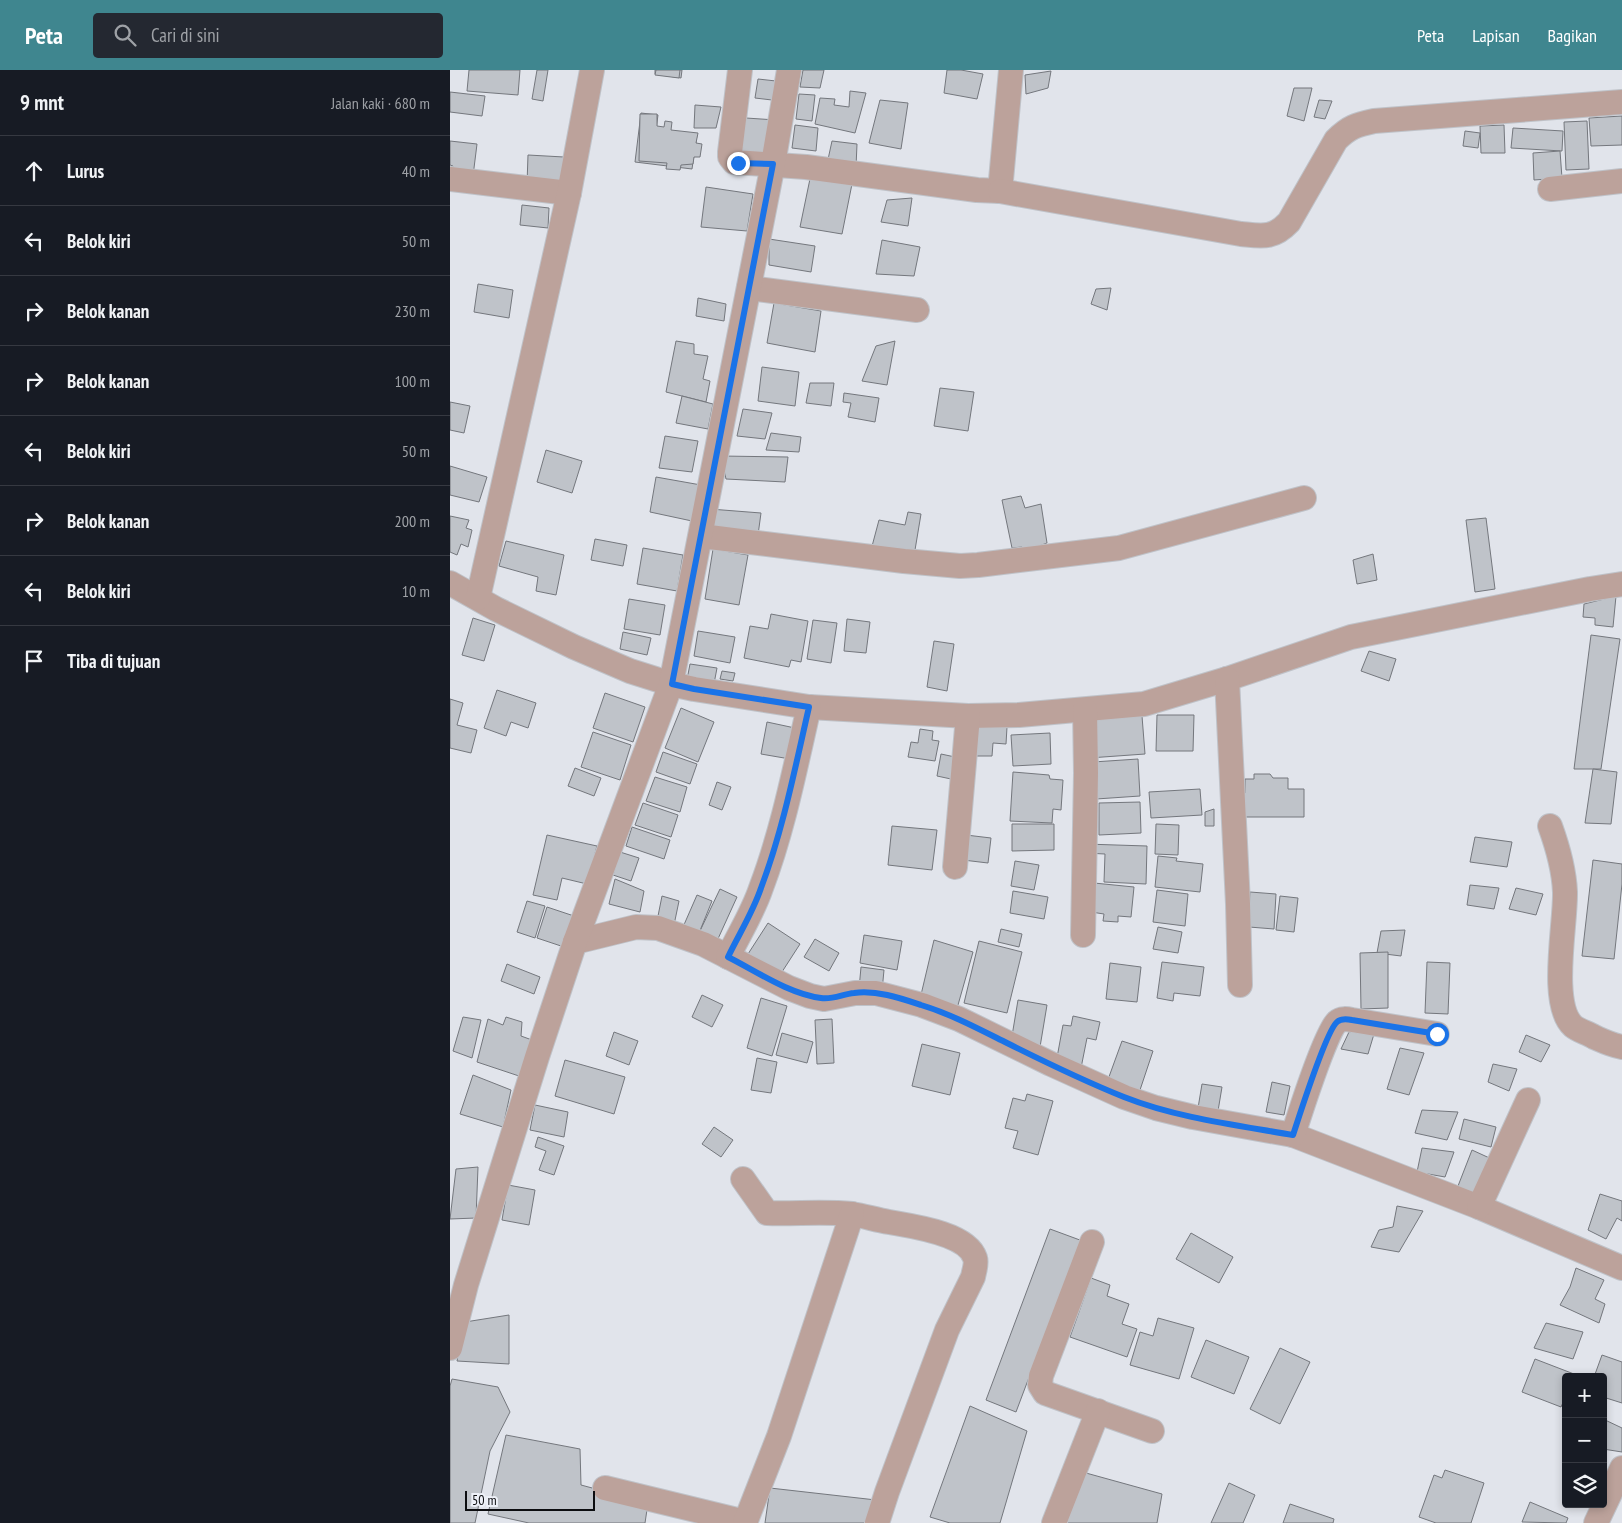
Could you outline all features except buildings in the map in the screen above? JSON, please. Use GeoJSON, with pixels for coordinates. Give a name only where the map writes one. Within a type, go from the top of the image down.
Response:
{"type":"FeatureCollection","features":[{"type":"Feature","properties":{"kind":"street"},"geometry":{"type":"LineString","coordinates":[[481,589],[568,194],[592,70]]}},
{"type":"Feature","properties":{"kind":"street"},"geometry":{"type":"LineString","coordinates":[[740,70],[730,157],[734,162],[773,164],[977,190],[1000,191],[1241,234],[1268,236],[1280,231],[1289,222],[1336,140],[1356,125],[1374,121],[1622,102]]}},
{"type":"Feature","properties":{"kind":"street"},"geometry":{"type":"LineString","coordinates":[[450,1348],[469,1276],[575,942],[672,684],[773,164],[789,70]]}},
{"type":"Feature","properties":{"kind":"street"},"geometry":{"type":"LineString","coordinates":[[1000,191],[1011,70]]}},
{"type":"Feature","properties":{"kind":"street"},"geometry":{"type":"LineString","coordinates":[[450,179],[568,194]]}},
{"type":"Feature","properties":{"kind":"street"},"geometry":{"type":"LineString","coordinates":[[1550,189],[1622,181]]}},
{"type":"Feature","properties":{"kind":"street"},"geometry":{"type":"LineString","coordinates":[[749,288],[917,310]]}},
{"type":"Feature","properties":{"kind":"street"},"geometry":{"type":"LineString","coordinates":[[701,536],[904,561],[960,566],[978,565],[1119,548],[1304,498]]}},
{"type":"Feature","properties":{"kind":"street"},"geometry":{"type":"LineString","coordinates":[[450,582],[481,589],[496,608],[574,648],[630,671],[672,684],[809,707],[968,716],[1019,715],[1144,704],[1227,679],[1351,636],[1622,584]]}},
{"type":"Feature","properties":{"kind":"street"},"geometry":{"type":"LineString","coordinates":[[1227,679],[1238,895],[1240,985]]}},
{"type":"Feature","properties":{"kind":"street"},"geometry":{"type":"LineString","coordinates":[[728,957],[761,890],[775,847],[787,804],[809,707]]}},
{"type":"Feature","properties":{"kind":"street"},"geometry":{"type":"LineString","coordinates":[[1083,935],[1086,773],[1085,710]]}},
{"type":"Feature","properties":{"kind":"street"},"geometry":{"type":"LineString","coordinates":[[955,867],[968,716]]}},
{"type":"Feature","properties":{"kind":"street"},"geometry":{"type":"LineString","coordinates":[[1550,826],[1560,853],[1565,894],[1560,984],[1562,1003],[1566,1016],[1574,1026],[1612,1045],[1622,1047]]}},
{"type":"Feature","properties":{"kind":"street"},"geometry":{"type":"LineString","coordinates":[[575,942],[617,930],[636,927],[658,928],[704,944],[789,988],[810,996],[824,999],[854,993],[876,993],[922,1005],[959,1019],[1115,1093],[1156,1108],[1193,1117],[1293,1135],[1480,1207],[1622,1268]]}},
{"type":"Feature","properties":{"kind":"street"},"geometry":{"type":"LineString","coordinates":[[1293,1135],[1328,1037],[1336,1022],[1342,1019],[1352,1020],[1437,1034]]}},
{"type":"Feature","properties":{"kind":"street"},"geometry":{"type":"LineString","coordinates":[[1480,1207],[1528,1100]]}},
{"type":"Feature","properties":{"kind":"street"},"geometry":{"type":"LineString","coordinates":[[743,1179],[767,1213],[852,1214],[914,1226],[943,1234],[961,1243],[971,1252],[975,1259],[973,1277],[947,1330],[877,1523]]}},
{"type":"Feature","properties":{"kind":"street"},"geometry":{"type":"LineString","coordinates":[[605,1488],[745,1523],[779,1436],[852,1214]]}},
{"type":"Feature","properties":{"kind":"street"},"geometry":{"type":"LineString","coordinates":[[1092,1242],[1041,1376],[1040,1385],[1045,1393],[1152,1431]]}},
{"type":"Feature","properties":{"kind":"street"},"geometry":{"type":"LineString","coordinates":[[1054,1523],[1098,1411]]}},
{"type":"Feature","properties":{"kind":"street"},"geometry":{"type":"LineString","coordinates":[[1596,1523],[1622,1468]]}},
{"type":"Feature","properties":{"kind":"route"},"geometry":{"type":"LineString","coordinates":[[738,163],[773,164],[672,684],[809,707],[787,804],[775,847],[761,890],[728,957],[789,988],[810,996],[824,999],[854,993],[876,993],[922,1005],[959,1019],[1124,1097],[1156,1108],[1193,1117],[1293,1135],[1328,1037],[1336,1022],[1342,1019],[1352,1020],[1437,1034]]}}]}
